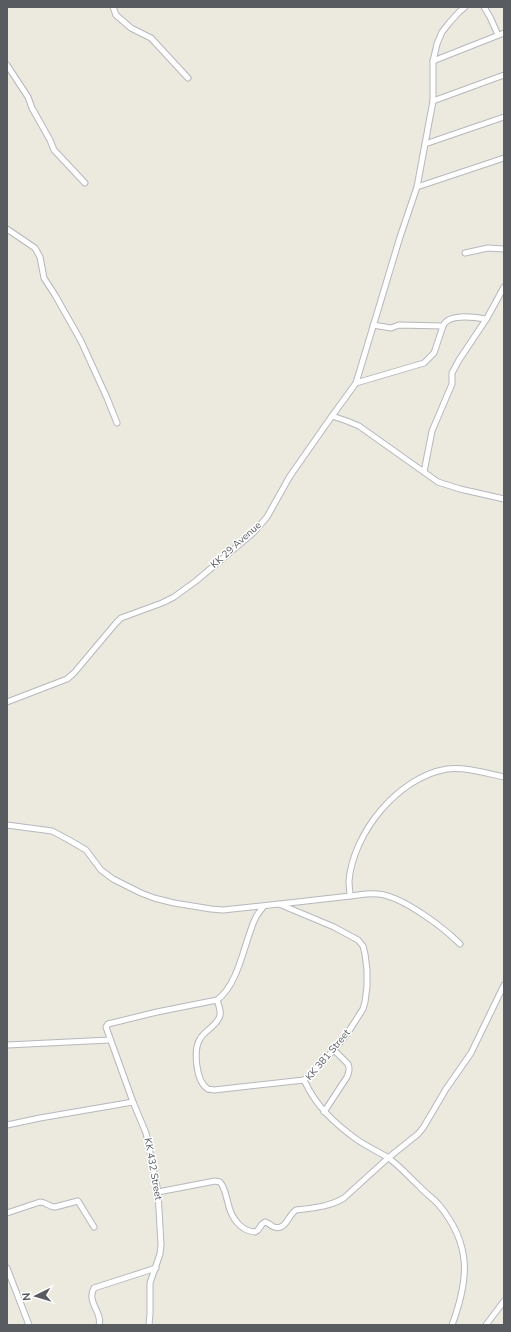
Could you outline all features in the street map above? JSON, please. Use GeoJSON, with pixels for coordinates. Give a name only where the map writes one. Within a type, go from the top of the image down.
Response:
{"type":"FeatureCollection","features":[{"type":"Feature","properties":{"kind":"street"},"geometry":{"type":"LineString","coordinates":[[113,7],[116,15],[131,28],[151,38],[188,78]]}},
{"type":"Feature","properties":{"kind":"street","name":"KK 29 Avenue"},"geometry":{"type":"LineString","coordinates":[[7,702],[67,679],[74,674],[121,618],[174,597],[196,581],[243,542],[268,517],[290,476],[356,383],[400,237],[417,187],[433,101],[433,61],[437,44],[442,32],[465,7]]}},
{"type":"Feature","properties":{"kind":"street"},"geometry":{"type":"LineString","coordinates":[[484,7],[498,35]]}},
{"type":"Feature","properties":{"kind":"street"},"geometry":{"type":"LineString","coordinates":[[433,61],[504,33]]}},
{"type":"Feature","properties":{"kind":"street"},"geometry":{"type":"LineString","coordinates":[[7,65],[28,97],[32,108],[54,150],[85,183]]}},
{"type":"Feature","properties":{"kind":"street"},"geometry":{"type":"LineString","coordinates":[[433,101],[504,75]]}},
{"type":"Feature","properties":{"kind":"street"},"geometry":{"type":"LineString","coordinates":[[425,144],[504,116]]}},
{"type":"Feature","properties":{"kind":"street"},"geometry":{"type":"LineString","coordinates":[[417,187],[504,158]]}},
{"type":"Feature","properties":{"kind":"street"},"geometry":{"type":"LineString","coordinates":[[7,228],[31,245],[38,252],[44,278],[62,306],[80,341],[108,398],[117,423]]}},
{"type":"Feature","properties":{"kind":"street"},"geometry":{"type":"LineString","coordinates":[[465,253],[488,248],[504,249]]}},
{"type":"Feature","properties":{"kind":"street"},"geometry":{"type":"LineString","coordinates":[[424,472],[432,431],[452,384],[452,373],[504,287]]}},
{"type":"Feature","properties":{"kind":"street"},"geometry":{"type":"LineString","coordinates":[[356,383],[424,363],[434,353],[442,326],[448,319],[471,316],[486,319]]}},
{"type":"Feature","properties":{"kind":"street"},"geometry":{"type":"LineString","coordinates":[[373,325],[391,328],[399,325],[442,326]]}},
{"type":"Feature","properties":{"kind":"street"},"geometry":{"type":"LineString","coordinates":[[332,416],[359,426],[438,482],[504,499]]}},
{"type":"Feature","properties":{"kind":"street"},"geometry":{"type":"LineString","coordinates":[[350,896],[349,882],[352,866],[361,841],[388,801],[398,792],[423,777],[449,769],[473,770],[504,777]]}},
{"type":"Feature","properties":{"kind":"street"},"geometry":{"type":"LineString","coordinates":[[7,825],[52,831],[86,850],[101,870],[113,879],[154,898],[174,904],[223,910],[377,894],[393,898],[427,918],[452,936],[460,944]]}},
{"type":"Feature","properties":{"kind":"street","name":"KK 381 Street"},"geometry":{"type":"LineString","coordinates":[[278,904],[347,934],[358,940],[363,946],[367,970],[366,1002],[360,1015],[334,1050],[304,1080],[311,1095],[324,1112],[356,1139],[388,1158],[438,1204],[449,1219],[464,1253],[465,1265],[464,1284],[461,1298],[452,1325]]}},
{"type":"Feature","properties":{"kind":"street"},"geometry":{"type":"LineString","coordinates":[[264,906],[256,916],[232,981],[223,996],[217,1000],[221,1012],[219,1019],[200,1039],[196,1054],[196,1064],[202,1083],[208,1088],[214,1090],[304,1080]]}},
{"type":"Feature","properties":{"kind":"street"},"geometry":{"type":"LineString","coordinates":[[158,1192],[215,1181],[220,1182],[224,1188],[229,1209],[234,1217],[246,1230],[255,1232],[265,1222],[275,1227],[283,1226],[296,1210],[336,1203],[355,1189],[423,1128],[446,1089],[471,1053],[504,985]]}},
{"type":"Feature","properties":{"kind":"street","name":"KK 432 Street"},"geometry":{"type":"LineString","coordinates":[[148,1325],[150,1314],[150,1283],[156,1268],[161,1245],[158,1192],[146,1133],[133,1102],[106,1027],[112,1022],[217,1000]]}},
{"type":"Feature","properties":{"kind":"street"},"geometry":{"type":"LineString","coordinates":[[7,1045],[110,1040]]}},
{"type":"Feature","properties":{"kind":"street"},"geometry":{"type":"LineString","coordinates":[[324,1112],[347,1077],[349,1071],[348,1064],[334,1050]]}},
{"type":"Feature","properties":{"kind":"street"},"geometry":{"type":"LineString","coordinates":[[7,1124],[133,1102]]}},
{"type":"Feature","properties":{"kind":"street"},"geometry":{"type":"LineString","coordinates":[[7,1213],[40,1202],[44,1202],[54,1207],[78,1201],[94,1227]]}},
{"type":"Feature","properties":{"kind":"street"},"geometry":{"type":"LineString","coordinates":[[7,1268],[29,1325]]}},
{"type":"Feature","properties":{"kind":"street"},"geometry":{"type":"LineString","coordinates":[[99,1325],[100,1320],[91,1295],[94,1288],[156,1268]]}},
{"type":"Feature","properties":{"kind":"street"},"geometry":{"type":"LineString","coordinates":[[486,1325],[504,1301]]}}]}
